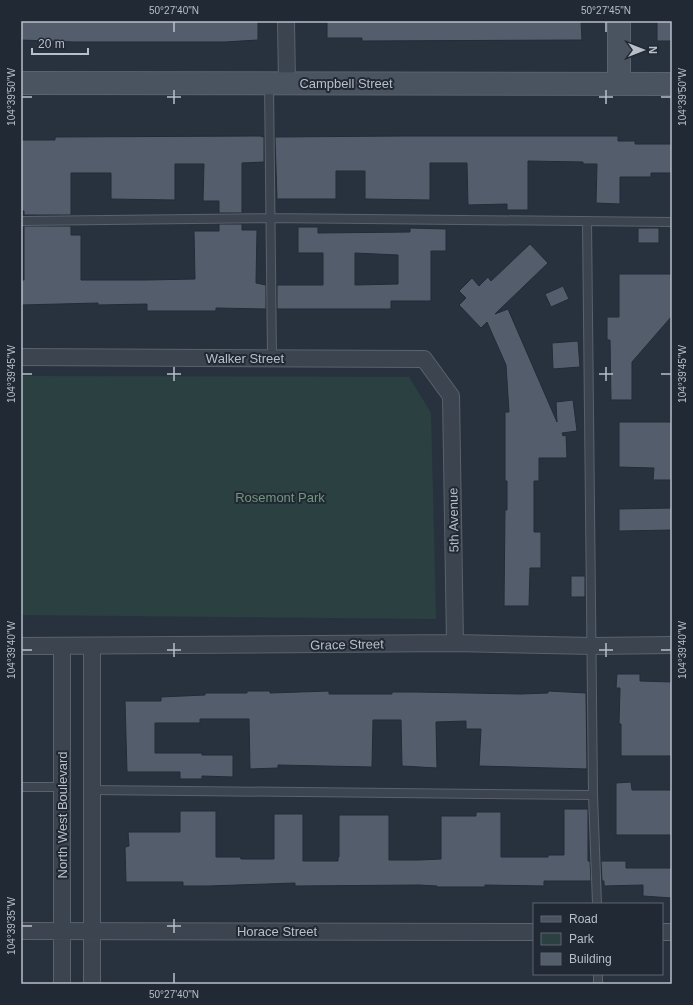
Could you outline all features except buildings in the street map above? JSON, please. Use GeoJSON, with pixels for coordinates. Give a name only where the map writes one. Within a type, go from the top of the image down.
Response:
{"type":"FeatureCollection","features":[{"type":"Feature","properties":{"kind":"street"},"geometry":{"type":"LineString","coordinates":[[278,83],[286,21]]}},
{"type":"Feature","properties":{"kind":"street"},"geometry":{"type":"LineString","coordinates":[[619,21],[619,84]]}},
{"type":"Feature","properties":{"kind":"street","name":"Campbell Street"},"geometry":{"type":"LineString","coordinates":[[21,83],[672,84]]}},
{"type":"Feature","properties":{"kind":"street","name":"Walker Street"},"geometry":{"type":"LineString","coordinates":[[21,357],[424,359],[451,396]]}},
{"type":"Feature","properties":{"kind":"street","name":"5th Avenue"},"geometry":{"type":"LineString","coordinates":[[451,396],[455,643]]}},
{"type":"Feature","properties":{"kind":"street","name":"Grace Street"},"geometry":{"type":"LineString","coordinates":[[21,646],[455,643],[593,646],[672,645]]}},
{"type":"Feature","properties":{"kind":"street","name":"North West Boulevard"},"geometry":{"type":"LineString","coordinates":[[62,646],[62,984]]}},
{"type":"Feature","properties":{"kind":"street"},"geometry":{"type":"LineString","coordinates":[[92,646],[92,984]]}},
{"type":"Feature","properties":{"kind":"street","name":"Horace Street"},"geometry":{"type":"LineString","coordinates":[[21,931],[533,932]]}},
{"type":"Feature","properties":{"kind":"lane"},"geometry":{"type":"LineString","coordinates":[[272,358],[270,218],[278,83]]}},
{"type":"Feature","properties":{"kind":"lane"},"geometry":{"type":"LineString","coordinates":[[21,221],[270,218],[672,222]]}},
{"type":"Feature","properties":{"kind":"lane"},"geometry":{"type":"LineString","coordinates":[[588,221],[593,646],[593,795],[597,903]]}},
{"type":"Feature","properties":{"kind":"lane"},"geometry":{"type":"LineString","coordinates":[[21,787],[62,787]]}},
{"type":"Feature","properties":{"kind":"lane"},"geometry":{"type":"LineString","coordinates":[[92,790],[593,795]]}},
{"type":"Feature","properties":{"kind":"green space","name":"Rosemont Park"},"geometry":{"type":"Polygon","coordinates":[[[21,376],[409,377],[431,413],[436,619],[21,615],[21,376]]]}}]}
